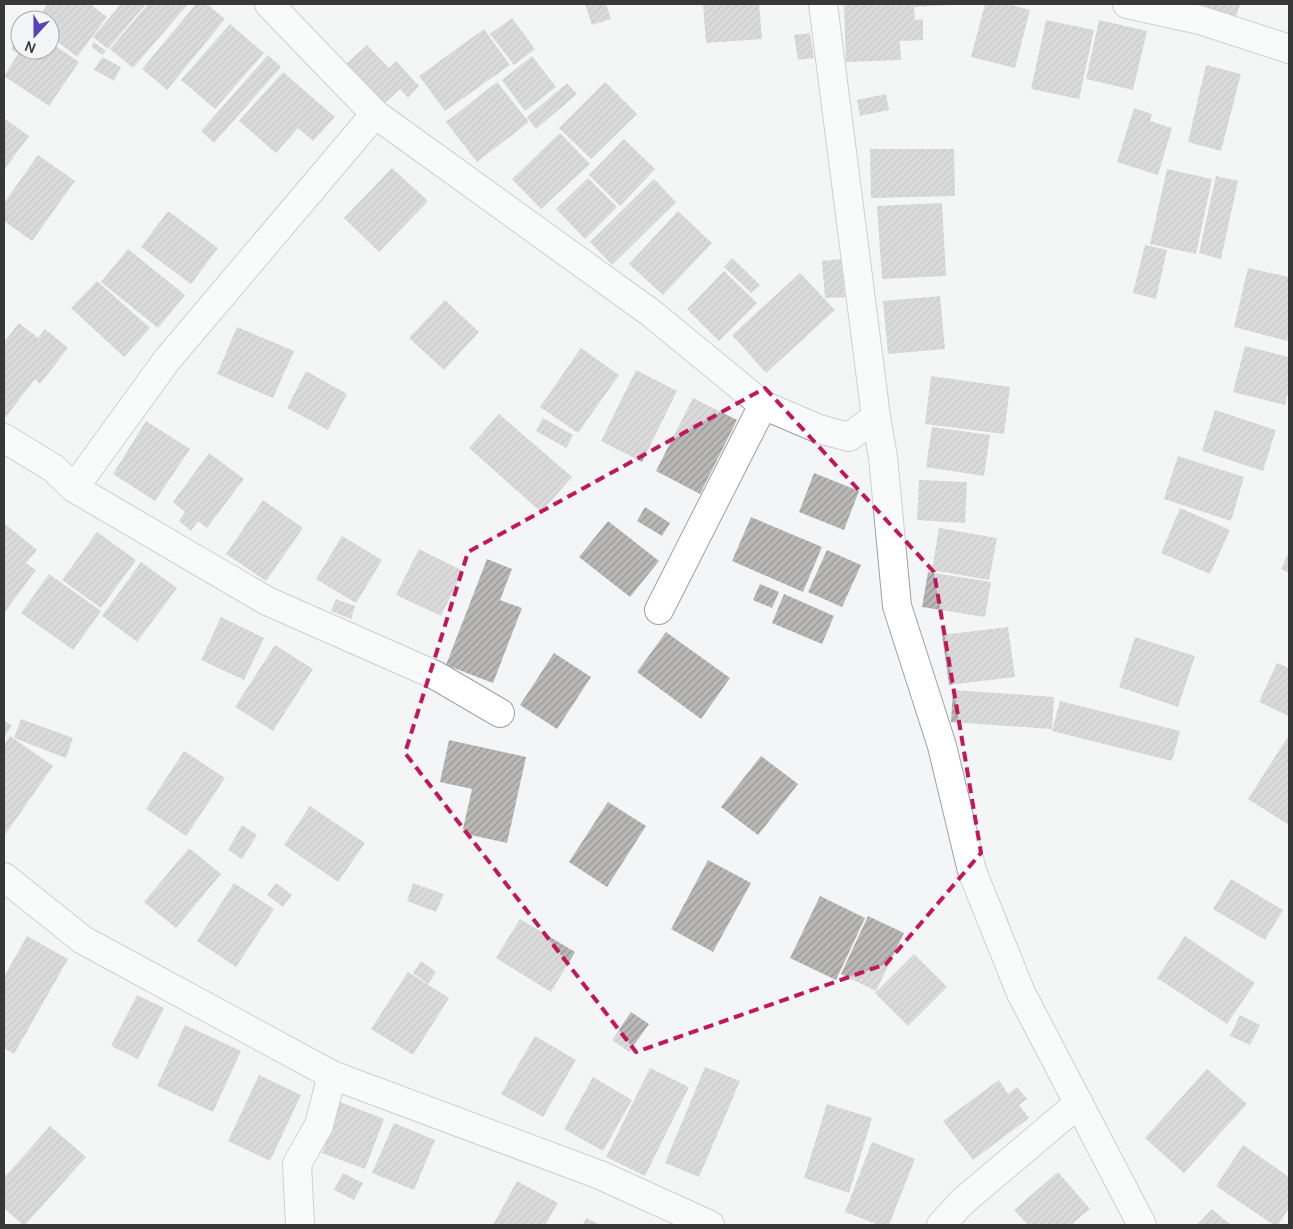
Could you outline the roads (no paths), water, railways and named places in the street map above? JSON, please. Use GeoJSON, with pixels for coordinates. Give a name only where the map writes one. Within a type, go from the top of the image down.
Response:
{"type":"FeatureCollection","features":[{"type":"Feature","properties":{"kind":"street"},"geometry":{"type":"LineString","coordinates":[[269,4],[375,114],[651,313],[763,405],[819,429],[849,437],[876,417]]}},
{"type":"Feature","properties":{"kind":"street"},"geometry":{"type":"LineString","coordinates":[[823,4],[876,417],[883,457],[897,606],[942,746],[972,871],[1021,992],[1142,1225]]}},
{"type":"Feature","properties":{"kind":"street"},"geometry":{"type":"LineString","coordinates":[[1127,4],[1200,20],[1289,49]]}},
{"type":"Feature","properties":{"kind":"street"},"geometry":{"type":"LineString","coordinates":[[74,488],[167,360],[375,114]]}},
{"type":"Feature","properties":{"kind":"street"},"geometry":{"type":"LineString","coordinates":[[659,610],[763,405]]}},
{"type":"Feature","properties":{"kind":"street"},"geometry":{"type":"LineString","coordinates":[[4,438],[53,468],[74,488],[267,601],[435,675],[500,713]]}},
{"type":"Feature","properties":{"kind":"street"},"geometry":{"type":"LineString","coordinates":[[4,877],[83,940],[332,1075],[600,1175],[710,1225]]}},
{"type":"Feature","properties":{"kind":"street"},"geometry":{"type":"LineString","coordinates":[[300,1225],[297,1164],[318,1125],[332,1075]]}},
{"type":"Feature","properties":{"kind":"street"},"geometry":{"type":"LineString","coordinates":[[941,1225],[962,1202],[1079,1103]]}}]}
